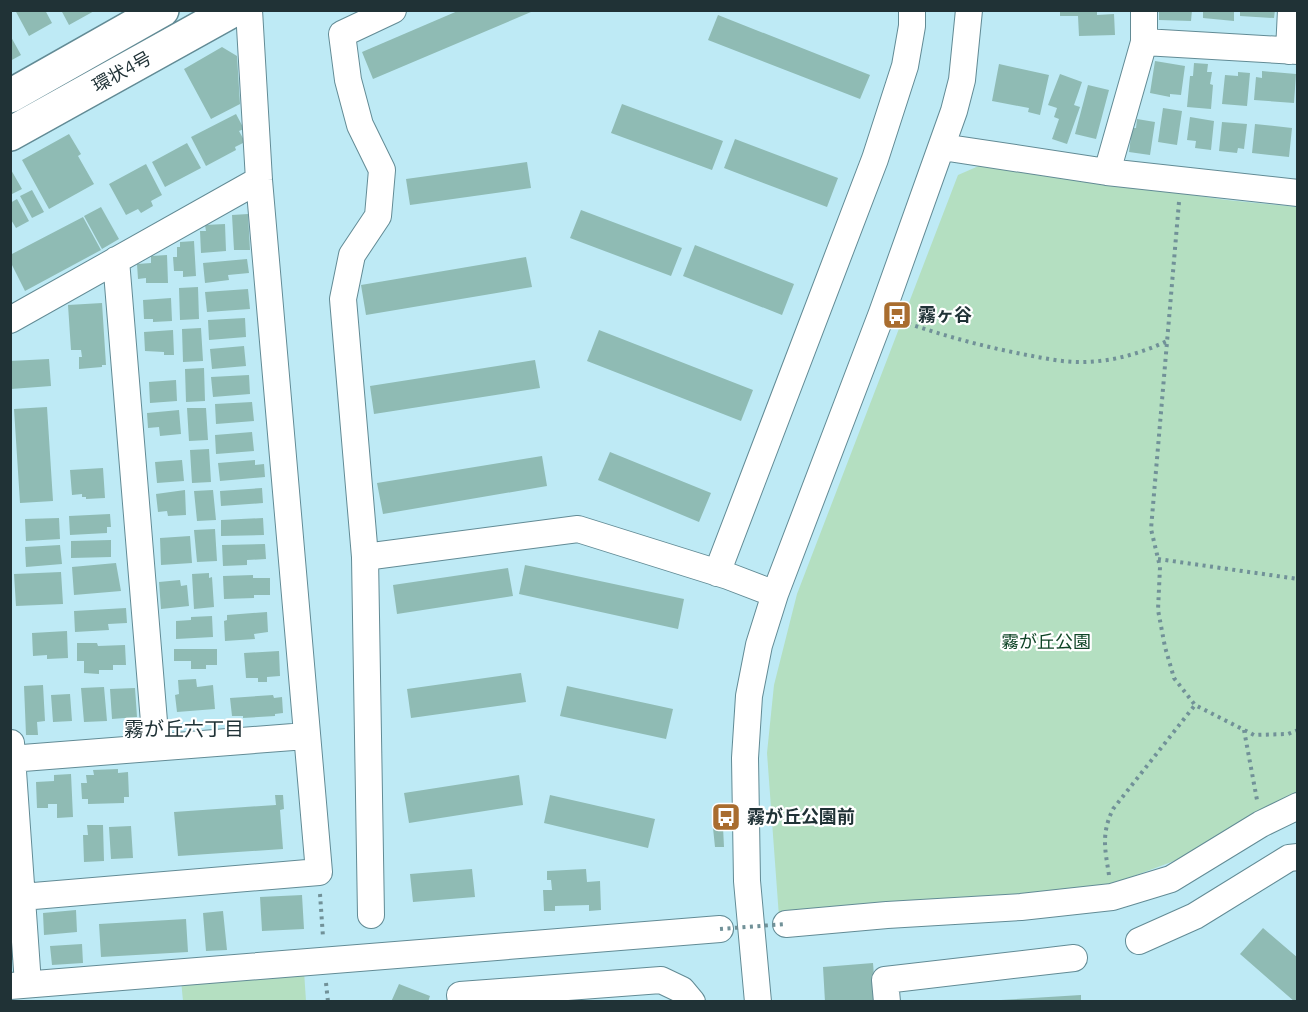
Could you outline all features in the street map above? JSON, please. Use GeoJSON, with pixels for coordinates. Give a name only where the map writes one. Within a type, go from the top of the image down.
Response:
{"type":"FeatureCollection","features":[{"type":"Feature","properties":{"kind":"main road","name":"環状4号"},"geometry":{"type":"LineString","coordinates":[[10,96],[162,10]]}},
{"type":"Feature","properties":{"kind":"main road","name":"環状4号"},"geometry":{"type":"LineString","coordinates":[[10,134],[233,10]]}},
{"type":"Feature","properties":{"kind":"street"},"geometry":{"type":"LineString","coordinates":[[16,898],[319,872],[259,180],[249,10]]}},
{"type":"Feature","properties":{"kind":"street"},"geometry":{"type":"LineString","coordinates":[[371,915],[365,557],[343,299],[352,255],[378,216],[382,170],[360,125],[348,80],[342,34],[393,10]]}},
{"type":"Feature","properties":{"kind":"street"},"geometry":{"type":"LineString","coordinates":[[717,573],[874,159],[905,66],[912,26],[912,10]]}},
{"type":"Feature","properties":{"kind":"street"},"geometry":{"type":"LineString","coordinates":[[758,1002],[747,881],[745,758],[749,696],[759,645],[775,594],[942,147],[962,80],[969,10]]}},
{"type":"Feature","properties":{"kind":"street"},"geometry":{"type":"LineString","coordinates":[[1107,172],[1144,42],[1144,10]]}},
{"type":"Feature","properties":{"kind":"street"},"geometry":{"type":"LineString","coordinates":[[1144,42],[1293,51],[1291,10]]}},
{"type":"Feature","properties":{"kind":"street"},"geometry":{"type":"LineString","coordinates":[[942,147],[1107,172],[1298,193]]}},
{"type":"Feature","properties":{"kind":"street"},"geometry":{"type":"LineString","coordinates":[[10,320],[259,180]]}},
{"type":"Feature","properties":{"kind":"street"},"geometry":{"type":"LineString","coordinates":[[116,260],[156,746]]}},
{"type":"Feature","properties":{"kind":"street"},"geometry":{"type":"LineString","coordinates":[[365,557],[578,529],[775,594]]}},
{"type":"Feature","properties":{"kind":"street"},"geometry":{"type":"LineString","coordinates":[[306,736],[11,754],[19,985],[720,930]]}},
{"type":"Feature","properties":{"kind":"street"},"geometry":{"type":"LineString","coordinates":[[786,924],[1112,897],[1171,879],[1261,824],[1298,806]]}},
{"type":"Feature","properties":{"kind":"street"},"geometry":{"type":"LineString","coordinates":[[1139,941],[1195,916],[1289,858],[1298,857]]}},
{"type":"Feature","properties":{"kind":"street"},"geometry":{"type":"LineString","coordinates":[[887,1002],[885,980],[1074,958]]}},
{"type":"Feature","properties":{"kind":"street"},"geometry":{"type":"LineString","coordinates":[[461,1002],[460,995],[661,980],[682,990],[692,1002]]}},
{"type":"Feature","properties":{"kind":"path"},"geometry":{"type":"LineString","coordinates":[[1181,180],[1151,528],[1160,567],[1158,610],[1165,647],[1174,678],[1195,705],[1254,735],[1288,734],[1298,730]]}},
{"type":"Feature","properties":{"kind":"path"},"geometry":{"type":"LineString","coordinates":[[898,320],[942,336],[1052,360],[1087,362],[1124,357],[1152,349],[1167,341]]}},
{"type":"Feature","properties":{"kind":"path"},"geometry":{"type":"LineString","coordinates":[[1158,559],[1298,579]]}},
{"type":"Feature","properties":{"kind":"path"},"geometry":{"type":"LineString","coordinates":[[1112,897],[1104,836],[1106,823],[1113,809],[1195,705]]}},
{"type":"Feature","properties":{"kind":"path"},"geometry":{"type":"LineString","coordinates":[[1244,730],[1261,824]]}},
{"type":"Feature","properties":{"kind":"path"},"geometry":{"type":"LineString","coordinates":[[720,930],[786,924]]}},
{"type":"Feature","properties":{"kind":"green space","name":"霧が丘公園"},"geometry":{"type":"Polygon","coordinates":[[[981,165],[1227,200],[1297,207],[1297,796],[1174,861],[1083,895],[779,917],[767,753],[774,685],[797,594],[958,175],[981,165]]]}},
{"type":"Feature","properties":{"kind":"green space"},"geometry":{"type":"Polygon","coordinates":[[[304,971],[306,1001],[183,1001],[181,980],[304,971]]]}},
{"type":"Feature","properties":{"kind":"building"},"geometry":{"type":"Polygon","coordinates":[[[15,10],[45,10],[52,23],[29,36],[15,10]]]}},
{"type":"Feature","properties":{"kind":"building"},"geometry":{"type":"Polygon","coordinates":[[[61,10],[96,10],[69,25],[61,10]]]}},
{"type":"Feature","properties":{"kind":"building"},"geometry":{"type":"Polygon","coordinates":[[[460,10],[530,10],[531,12],[373,79],[362,52],[460,10]]]}},
{"type":"Feature","properties":{"kind":"building"},"geometry":{"type":"Polygon","coordinates":[[[1060,10],[1097,10],[1097,15],[1114,14],[1115,35],[1079,36],[1078,16],[1060,16],[1060,10]]]}},
{"type":"Feature","properties":{"kind":"building"},"geometry":{"type":"Polygon","coordinates":[[[1159,10],[1192,10],[1191,21],[1159,20],[1159,10]]]}},
{"type":"Feature","properties":{"kind":"building"},"geometry":{"type":"Polygon","coordinates":[[[1203,10],[1234,10],[1234,21],[1203,18],[1203,10]]]}},
{"type":"Feature","properties":{"kind":"building"},"geometry":{"type":"Polygon","coordinates":[[[1240,10],[1275,10],[1274,18],[1240,16],[1240,10]]]}},
{"type":"Feature","properties":{"kind":"building"},"geometry":{"type":"Polygon","coordinates":[[[718,15],[870,75],[860,99],[708,40],[718,15]]]}},
{"type":"Feature","properties":{"kind":"building"},"geometry":{"type":"Polygon","coordinates":[[[10,35],[21,55],[10,61],[10,35]]]}},
{"type":"Feature","properties":{"kind":"building"},"geometry":{"type":"Polygon","coordinates":[[[222,47],[237,56],[240,104],[211,119],[184,69],[222,47]]]}},
{"type":"Feature","properties":{"kind":"building"},"geometry":{"type":"Polygon","coordinates":[[[1155,61],[1185,66],[1181,95],[1170,94],[1170,97],[1150,93],[1155,61]]]}},
{"type":"Feature","properties":{"kind":"building"},"geometry":{"type":"Polygon","coordinates":[[[1194,63],[1208,64],[1207,72],[1212,72],[1211,109],[1187,107],[1190,76],[1193,76],[1194,63]]]}},
{"type":"Feature","properties":{"kind":"building"},"geometry":{"type":"Polygon","coordinates":[[[999,64],[1049,75],[1040,115],[1028,112],[1029,108],[992,101],[999,64]]]}},
{"type":"Feature","properties":{"kind":"building"},"geometry":{"type":"Polygon","coordinates":[[[1262,71],[1296,74],[1294,103],[1254,100],[1256,77],[1262,78],[1262,71]]]}},
{"type":"Feature","properties":{"kind":"building"},"geometry":{"type":"Polygon","coordinates":[[[1238,72],[1250,73],[1247,106],[1222,104],[1225,75],[1238,76],[1238,72]]]}},
{"type":"Feature","properties":{"kind":"building"},"geometry":{"type":"Polygon","coordinates":[[[1060,74],[1082,82],[1074,105],[1080,107],[1067,144],[1052,139],[1059,119],[1054,117],[1057,108],[1048,105],[1060,74]]]}},
{"type":"Feature","properties":{"kind":"building"},"geometry":{"type":"Polygon","coordinates":[[[1088,85],[1109,90],[1096,139],[1075,134],[1088,85]]]}},
{"type":"Feature","properties":{"kind":"building"},"geometry":{"type":"Polygon","coordinates":[[[622,104],[723,141],[712,170],[611,133],[622,104]]]}},
{"type":"Feature","properties":{"kind":"building"},"geometry":{"type":"Polygon","coordinates":[[[1163,108],[1182,111],[1177,145],[1158,142],[1163,108]]]}},
{"type":"Feature","properties":{"kind":"building"},"geometry":{"type":"Polygon","coordinates":[[[236,114],[244,129],[239,131],[245,142],[235,147],[236,150],[206,166],[191,137],[236,114]]]}},
{"type":"Feature","properties":{"kind":"building"},"geometry":{"type":"Polygon","coordinates":[[[1190,117],[1214,121],[1211,150],[1195,148],[1196,141],[1187,140],[1190,117]]]}},
{"type":"Feature","properties":{"kind":"building"},"geometry":{"type":"Polygon","coordinates":[[[1137,119],[1155,122],[1150,155],[1129,152],[1132,128],[1136,128],[1137,119]]]}},
{"type":"Feature","properties":{"kind":"building"},"geometry":{"type":"Polygon","coordinates":[[[1222,122],[1247,124],[1244,149],[1238,148],[1237,153],[1219,151],[1222,122]]]}},
{"type":"Feature","properties":{"kind":"building"},"geometry":{"type":"Polygon","coordinates":[[[1255,124],[1292,128],[1289,157],[1252,153],[1255,124]]]}},
{"type":"Feature","properties":{"kind":"building"},"geometry":{"type":"Polygon","coordinates":[[[69,134],[94,184],[49,209],[22,160],[69,134]]]}},
{"type":"Feature","properties":{"kind":"building"},"geometry":{"type":"Polygon","coordinates":[[[735,139],[838,178],[827,207],[724,168],[735,139]]]}},
{"type":"Feature","properties":{"kind":"building"},"geometry":{"type":"Polygon","coordinates":[[[187,143],[201,168],[165,187],[152,162],[187,143]]]}},
{"type":"Feature","properties":{"kind":"building"},"geometry":{"type":"Polygon","coordinates":[[[527,162],[531,188],[410,205],[406,179],[527,162]]]}},
{"type":"Feature","properties":{"kind":"building"},"geometry":{"type":"Polygon","coordinates":[[[146,164],[162,195],[151,201],[153,206],[141,213],[138,209],[126,215],[109,184],[146,164]]]}},
{"type":"Feature","properties":{"kind":"building"},"geometry":{"type":"Polygon","coordinates":[[[10,168],[22,189],[10,195],[10,168]]]}},
{"type":"Feature","properties":{"kind":"building"},"geometry":{"type":"Polygon","coordinates":[[[32,190],[44,212],[32,218],[20,196],[32,190]]]}},
{"type":"Feature","properties":{"kind":"building"},"geometry":{"type":"Polygon","coordinates":[[[17,199],[29,221],[16,228],[10,218],[10,203],[17,199]]]}},
{"type":"Feature","properties":{"kind":"building"},"geometry":{"type":"Polygon","coordinates":[[[101,207],[119,239],[102,249],[84,216],[101,207]]]}},
{"type":"Feature","properties":{"kind":"building"},"geometry":{"type":"Polygon","coordinates":[[[581,210],[682,248],[671,276],[570,238],[581,210]]]}},
{"type":"Feature","properties":{"kind":"building"},"geometry":{"type":"Polygon","coordinates":[[[248,214],[250,250],[234,250],[232,215],[248,214]]]}},
{"type":"Feature","properties":{"kind":"building"},"geometry":{"type":"Polygon","coordinates":[[[83,217],[101,250],[25,291],[10,261],[10,255],[83,217]]]}},
{"type":"Feature","properties":{"kind":"building"},"geometry":{"type":"Polygon","coordinates":[[[225,224],[226,251],[201,253],[200,231],[206,231],[205,225],[225,224]]]}},
{"type":"Feature","properties":{"kind":"building"},"geometry":{"type":"Polygon","coordinates":[[[194,241],[196,276],[183,277],[183,271],[174,271],[173,257],[177,257],[177,247],[180,247],[180,242],[194,241]]]}},
{"type":"Feature","properties":{"kind":"building"},"geometry":{"type":"Polygon","coordinates":[[[695,245],[794,284],[782,315],[683,276],[695,245]]]}},
{"type":"Feature","properties":{"kind":"building"},"geometry":{"type":"Polygon","coordinates":[[[167,255],[168,283],[146,283],[146,278],[138,279],[137,264],[151,263],[151,256],[167,255]]]}},
{"type":"Feature","properties":{"kind":"building"},"geometry":{"type":"Polygon","coordinates":[[[526,257],[532,287],[366,315],[361,285],[526,257]]]}},
{"type":"Feature","properties":{"kind":"building"},"geometry":{"type":"Polygon","coordinates":[[[247,259],[249,273],[228,275],[229,280],[205,283],[203,263],[247,259]]]}},
{"type":"Feature","properties":{"kind":"building"},"geometry":{"type":"Polygon","coordinates":[[[198,287],[199,319],[180,320],[179,288],[198,287]]]}},
{"type":"Feature","properties":{"kind":"building"},"geometry":{"type":"Polygon","coordinates":[[[248,289],[250,309],[207,312],[205,292],[248,289]]]}},
{"type":"Feature","properties":{"kind":"building"},"geometry":{"type":"Polygon","coordinates":[[[171,298],[172,321],[153,322],[153,319],[144,319],[143,300],[171,298]]]}},
{"type":"Feature","properties":{"kind":"building"},"geometry":{"type":"Polygon","coordinates":[[[102,303],[106,365],[79,369],[81,350],[71,350],[68,305],[102,303]]]}},
{"type":"Feature","properties":{"kind":"building"},"geometry":{"type":"Polygon","coordinates":[[[245,318],[246,337],[209,340],[208,320],[245,318]]]}},
{"type":"Feature","properties":{"kind":"building"},"geometry":{"type":"Polygon","coordinates":[[[201,328],[203,361],[183,362],[182,329],[201,328]]]}},
{"type":"Feature","properties":{"kind":"building"},"geometry":{"type":"Polygon","coordinates":[[[173,330],[174,355],[145,351],[144,332],[173,330]]]}},
{"type":"Feature","properties":{"kind":"building"},"geometry":{"type":"Polygon","coordinates":[[[599,330],[753,390],[741,421],[587,361],[599,330]]]}},
{"type":"Feature","properties":{"kind":"building"},"geometry":{"type":"Polygon","coordinates":[[[244,346],[246,366],[212,369],[210,349],[244,346]]]}},
{"type":"Feature","properties":{"kind":"building"},"geometry":{"type":"Polygon","coordinates":[[[49,359],[51,386],[11,389],[10,361],[49,359]]]}},
{"type":"Feature","properties":{"kind":"building"},"geometry":{"type":"Polygon","coordinates":[[[535,360],[540,388],[374,414],[370,386],[535,360]]]}},
{"type":"Feature","properties":{"kind":"building"},"geometry":{"type":"Polygon","coordinates":[[[204,368],[205,401],[186,402],[185,369],[204,368]]]}},
{"type":"Feature","properties":{"kind":"building"},"geometry":{"type":"Polygon","coordinates":[[[249,375],[250,394],[213,397],[211,377],[249,375]]]}},
{"type":"Feature","properties":{"kind":"building"},"geometry":{"type":"Polygon","coordinates":[[[176,380],[177,401],[150,403],[149,382],[176,380]]]}},
{"type":"Feature","properties":{"kind":"building"},"geometry":{"type":"Polygon","coordinates":[[[252,402],[254,421],[216,424],[215,404],[252,402]]]}},
{"type":"Feature","properties":{"kind":"building"},"geometry":{"type":"Polygon","coordinates":[[[47,407],[53,501],[20,503],[14,409],[47,407]]]}},
{"type":"Feature","properties":{"kind":"building"},"geometry":{"type":"Polygon","coordinates":[[[187,408],[206,408],[208,440],[189,441],[187,408]]]}},
{"type":"Feature","properties":{"kind":"building"},"geometry":{"type":"Polygon","coordinates":[[[179,410],[181,434],[160,436],[159,427],[148,428],[147,413],[179,410]]]}},
{"type":"Feature","properties":{"kind":"building"},"geometry":{"type":"Polygon","coordinates":[[[252,432],[254,451],[216,454],[215,435],[252,432]]]}},
{"type":"Feature","properties":{"kind":"building"},"geometry":{"type":"Polygon","coordinates":[[[209,449],[211,482],[192,483],[190,450],[209,449]]]}},
{"type":"Feature","properties":{"kind":"building"},"geometry":{"type":"Polygon","coordinates":[[[610,452],[711,493],[699,522],[598,480],[610,452]]]}},
{"type":"Feature","properties":{"kind":"building"},"geometry":{"type":"Polygon","coordinates":[[[542,456],[547,486],[383,514],[377,483],[542,456]]]}},
{"type":"Feature","properties":{"kind":"building"},"geometry":{"type":"Polygon","coordinates":[[[182,460],[184,481],[157,483],[155,462],[182,460]]]}},
{"type":"Feature","properties":{"kind":"building"},"geometry":{"type":"Polygon","coordinates":[[[255,460],[255,465],[264,464],[265,477],[220,481],[218,463],[255,460]]]}},
{"type":"Feature","properties":{"kind":"building"},"geometry":{"type":"Polygon","coordinates":[[[103,468],[105,498],[86,499],[82,497],[82,494],[72,495],[70,470],[103,468]]]}},
{"type":"Feature","properties":{"kind":"building"},"geometry":{"type":"Polygon","coordinates":[[[262,488],[263,503],[221,506],[220,491],[262,488]]]}},
{"type":"Feature","properties":{"kind":"building"},"geometry":{"type":"Polygon","coordinates":[[[185,490],[186,515],[168,516],[167,511],[158,512],[156,494],[185,490]]]}},
{"type":"Feature","properties":{"kind":"building"},"geometry":{"type":"Polygon","coordinates":[[[213,490],[216,520],[197,521],[194,491],[213,490]]]}},
{"type":"Feature","properties":{"kind":"building"},"geometry":{"type":"Polygon","coordinates":[[[110,514],[111,527],[107,527],[107,533],[70,535],[69,516],[110,514]]]}},
{"type":"Feature","properties":{"kind":"building"},"geometry":{"type":"Polygon","coordinates":[[[59,518],[60,539],[26,541],[25,519],[59,518]]]}},
{"type":"Feature","properties":{"kind":"building"},"geometry":{"type":"Polygon","coordinates":[[[263,518],[264,535],[221,536],[221,520],[263,518]]]}},
{"type":"Feature","properties":{"kind":"building"},"geometry":{"type":"Polygon","coordinates":[[[215,529],[217,561],[197,562],[194,530],[215,529]]]}},
{"type":"Feature","properties":{"kind":"building"},"geometry":{"type":"Polygon","coordinates":[[[190,536],[192,563],[161,565],[160,538],[190,536]]]}},
{"type":"Feature","properties":{"kind":"building"},"geometry":{"type":"Polygon","coordinates":[[[111,540],[111,557],[71,558],[71,541],[111,540]]]}},
{"type":"Feature","properties":{"kind":"building"},"geometry":{"type":"Polygon","coordinates":[[[265,544],[266,559],[247,560],[247,565],[223,566],[222,545],[265,544]]]}},
{"type":"Feature","properties":{"kind":"building"},"geometry":{"type":"Polygon","coordinates":[[[60,545],[62,564],[26,567],[25,547],[60,545]]]}},
{"type":"Feature","properties":{"kind":"building"},"geometry":{"type":"Polygon","coordinates":[[[116,563],[121,591],[74,595],[72,567],[116,563]]]}},
{"type":"Feature","properties":{"kind":"building"},"geometry":{"type":"Polygon","coordinates":[[[525,565],[684,599],[678,629],[519,594],[525,565]]]}},
{"type":"Feature","properties":{"kind":"building"},"geometry":{"type":"Polygon","coordinates":[[[508,568],[513,596],[397,614],[393,585],[508,568]]]}},
{"type":"Feature","properties":{"kind":"building"},"geometry":{"type":"Polygon","coordinates":[[[61,572],[63,604],[16,606],[14,574],[61,572]]]}},
{"type":"Feature","properties":{"kind":"building"},"geometry":{"type":"Polygon","coordinates":[[[209,573],[209,578],[212,577],[214,607],[194,609],[192,574],[209,573]]]}},
{"type":"Feature","properties":{"kind":"building"},"geometry":{"type":"Polygon","coordinates":[[[253,575],[253,578],[270,578],[270,595],[224,599],[223,576],[253,575]]]}},
{"type":"Feature","properties":{"kind":"building"},"geometry":{"type":"Polygon","coordinates":[[[180,580],[181,586],[187,585],[189,606],[161,609],[159,582],[180,580]]]}},
{"type":"Feature","properties":{"kind":"building"},"geometry":{"type":"Polygon","coordinates":[[[126,608],[127,623],[108,624],[109,630],[75,632],[74,611],[126,608]]]}},
{"type":"Feature","properties":{"kind":"building"},"geometry":{"type":"Polygon","coordinates":[[[267,612],[268,632],[254,634],[255,639],[225,641],[224,621],[227,620],[227,615],[267,612]]]}},
{"type":"Feature","properties":{"kind":"building"},"geometry":{"type":"Polygon","coordinates":[[[212,616],[213,637],[176,639],[176,621],[191,620],[191,617],[212,616]]]}},
{"type":"Feature","properties":{"kind":"building"},"geometry":{"type":"Polygon","coordinates":[[[67,631],[68,658],[47,659],[47,655],[33,656],[32,633],[67,631]]]}},
{"type":"Feature","properties":{"kind":"building"},"geometry":{"type":"Polygon","coordinates":[[[77,643],[97,643],[98,646],[125,645],[126,665],[113,665],[113,670],[99,670],[99,674],[84,673],[84,661],[77,661],[77,643]]]}},
{"type":"Feature","properties":{"kind":"building"},"geometry":{"type":"Polygon","coordinates":[[[174,649],[217,649],[217,665],[206,665],[206,669],[191,669],[191,661],[174,661],[174,649]]]}},
{"type":"Feature","properties":{"kind":"building"},"geometry":{"type":"Polygon","coordinates":[[[279,651],[280,676],[267,677],[267,682],[258,682],[258,678],[246,678],[244,653],[279,651]]]}},
{"type":"Feature","properties":{"kind":"building"},"geometry":{"type":"Polygon","coordinates":[[[521,673],[526,702],[411,718],[407,689],[521,673]]]}},
{"type":"Feature","properties":{"kind":"building"},"geometry":{"type":"Polygon","coordinates":[[[196,679],[197,687],[213,685],[215,709],[177,712],[175,695],[179,694],[178,680],[196,679]]]}},
{"type":"Feature","properties":{"kind":"building"},"geometry":{"type":"Polygon","coordinates":[[[43,685],[45,721],[37,722],[38,735],[26,735],[24,686],[43,685]]]}},
{"type":"Feature","properties":{"kind":"building"},"geometry":{"type":"Polygon","coordinates":[[[567,686],[673,709],[666,739],[560,716],[567,686]]]}},
{"type":"Feature","properties":{"kind":"building"},"geometry":{"type":"Polygon","coordinates":[[[104,687],[107,721],[84,722],[81,688],[104,687]]]}},
{"type":"Feature","properties":{"kind":"building"},"geometry":{"type":"Polygon","coordinates":[[[135,688],[137,717],[112,719],[110,689],[135,688]]]}},
{"type":"Feature","properties":{"kind":"building"},"geometry":{"type":"Polygon","coordinates":[[[70,694],[72,721],[53,722],[51,695],[70,694]]]}},
{"type":"Feature","properties":{"kind":"building"},"geometry":{"type":"Polygon","coordinates":[[[273,695],[274,698],[282,697],[283,713],[275,714],[275,716],[243,718],[243,716],[232,716],[230,698],[273,695]]]}},
{"type":"Feature","properties":{"kind":"building"},"geometry":{"type":"Polygon","coordinates":[[[118,769],[118,773],[128,772],[129,797],[124,797],[124,803],[88,804],[88,799],[82,799],[81,783],[87,783],[86,775],[94,775],[93,770],[118,769]]]}},
{"type":"Feature","properties":{"kind":"building"},"geometry":{"type":"Polygon","coordinates":[[[71,774],[73,817],[57,818],[57,804],[48,804],[48,808],[37,808],[36,782],[54,781],[54,775],[71,774]]]}},
{"type":"Feature","properties":{"kind":"building"},"geometry":{"type":"Polygon","coordinates":[[[519,775],[523,805],[409,823],[404,793],[519,775]]]}},
{"type":"Feature","properties":{"kind":"building"},"geometry":{"type":"Polygon","coordinates":[[[275,795],[283,795],[284,809],[280,810],[283,849],[178,856],[174,812],[276,805],[275,795]]]}},
{"type":"Feature","properties":{"kind":"building"},"geometry":{"type":"Polygon","coordinates":[[[550,795],[655,819],[648,848],[544,823],[550,795]]]}},
{"type":"Feature","properties":{"kind":"building"},"geometry":{"type":"Polygon","coordinates":[[[87,825],[103,825],[104,861],[84,862],[83,835],[88,835],[87,825]]]}},
{"type":"Feature","properties":{"kind":"building"},"geometry":{"type":"Polygon","coordinates":[[[131,826],[133,858],[111,859],[109,827],[131,826]]]}},
{"type":"Feature","properties":{"kind":"building"},"geometry":{"type":"Polygon","coordinates":[[[723,827],[724,847],[715,847],[713,828],[723,827]]]}},
{"type":"Feature","properties":{"kind":"building"},"geometry":{"type":"Polygon","coordinates":[[[472,869],[475,897],[413,902],[410,874],[472,869]]]}},
{"type":"Feature","properties":{"kind":"building"},"geometry":{"type":"Polygon","coordinates":[[[586,869],[587,882],[600,881],[601,910],[589,911],[589,905],[555,906],[555,911],[544,911],[543,890],[552,890],[551,880],[547,880],[547,871],[586,869]]]}},
{"type":"Feature","properties":{"kind":"building"},"geometry":{"type":"Polygon","coordinates":[[[302,895],[304,929],[262,931],[260,897],[302,895]]]}},
{"type":"Feature","properties":{"kind":"building"},"geometry":{"type":"Polygon","coordinates":[[[76,910],[77,932],[44,935],[43,913],[76,910]]]}},
{"type":"Feature","properties":{"kind":"building"},"geometry":{"type":"Polygon","coordinates":[[[223,911],[227,950],[206,951],[203,913],[223,911]]]}},
{"type":"Feature","properties":{"kind":"building"},"geometry":{"type":"Polygon","coordinates":[[[186,919],[188,952],[101,957],[99,924],[186,919]]]}},
{"type":"Feature","properties":{"kind":"building"},"geometry":{"type":"Polygon","coordinates":[[[10,927],[13,927],[14,960],[10,960],[10,927]]]}},
{"type":"Feature","properties":{"kind":"building"},"geometry":{"type":"Polygon","coordinates":[[[1263,928],[1298,958],[1298,1002],[1295,1002],[1240,954],[1263,928]]]}},
{"type":"Feature","properties":{"kind":"building"},"geometry":{"type":"Polygon","coordinates":[[[82,944],[83,963],[52,965],[50,946],[82,944]]]}},
{"type":"Feature","properties":{"kind":"building"},"geometry":{"type":"Polygon","coordinates":[[[873,963],[876,1002],[825,1002],[823,967],[873,963]]]}},
{"type":"Feature","properties":{"kind":"building"},"geometry":{"type":"Polygon","coordinates":[[[399,984],[430,996],[428,1002],[391,1002],[399,984]]]}},
{"type":"Feature","properties":{"kind":"building"},"geometry":{"type":"Polygon","coordinates":[[[1081,995],[1081,1002],[1001,1002],[1001,1000],[1081,995]]]}},
{"type":"Feature","properties":{"kind":"place","name":"霧ヶ谷"},"geometry":{"type":"Point","coordinates":[897,315]}},
{"type":"Feature","properties":{"kind":"place","name":"霧が丘公園前"},"geometry":{"type":"Point","coordinates":[726,817]}},
{"type":"Feature","properties":{"kind":"district","name":"霧が丘六丁目"},"geometry":{"type":"Point","coordinates":[184,729]}}]}
